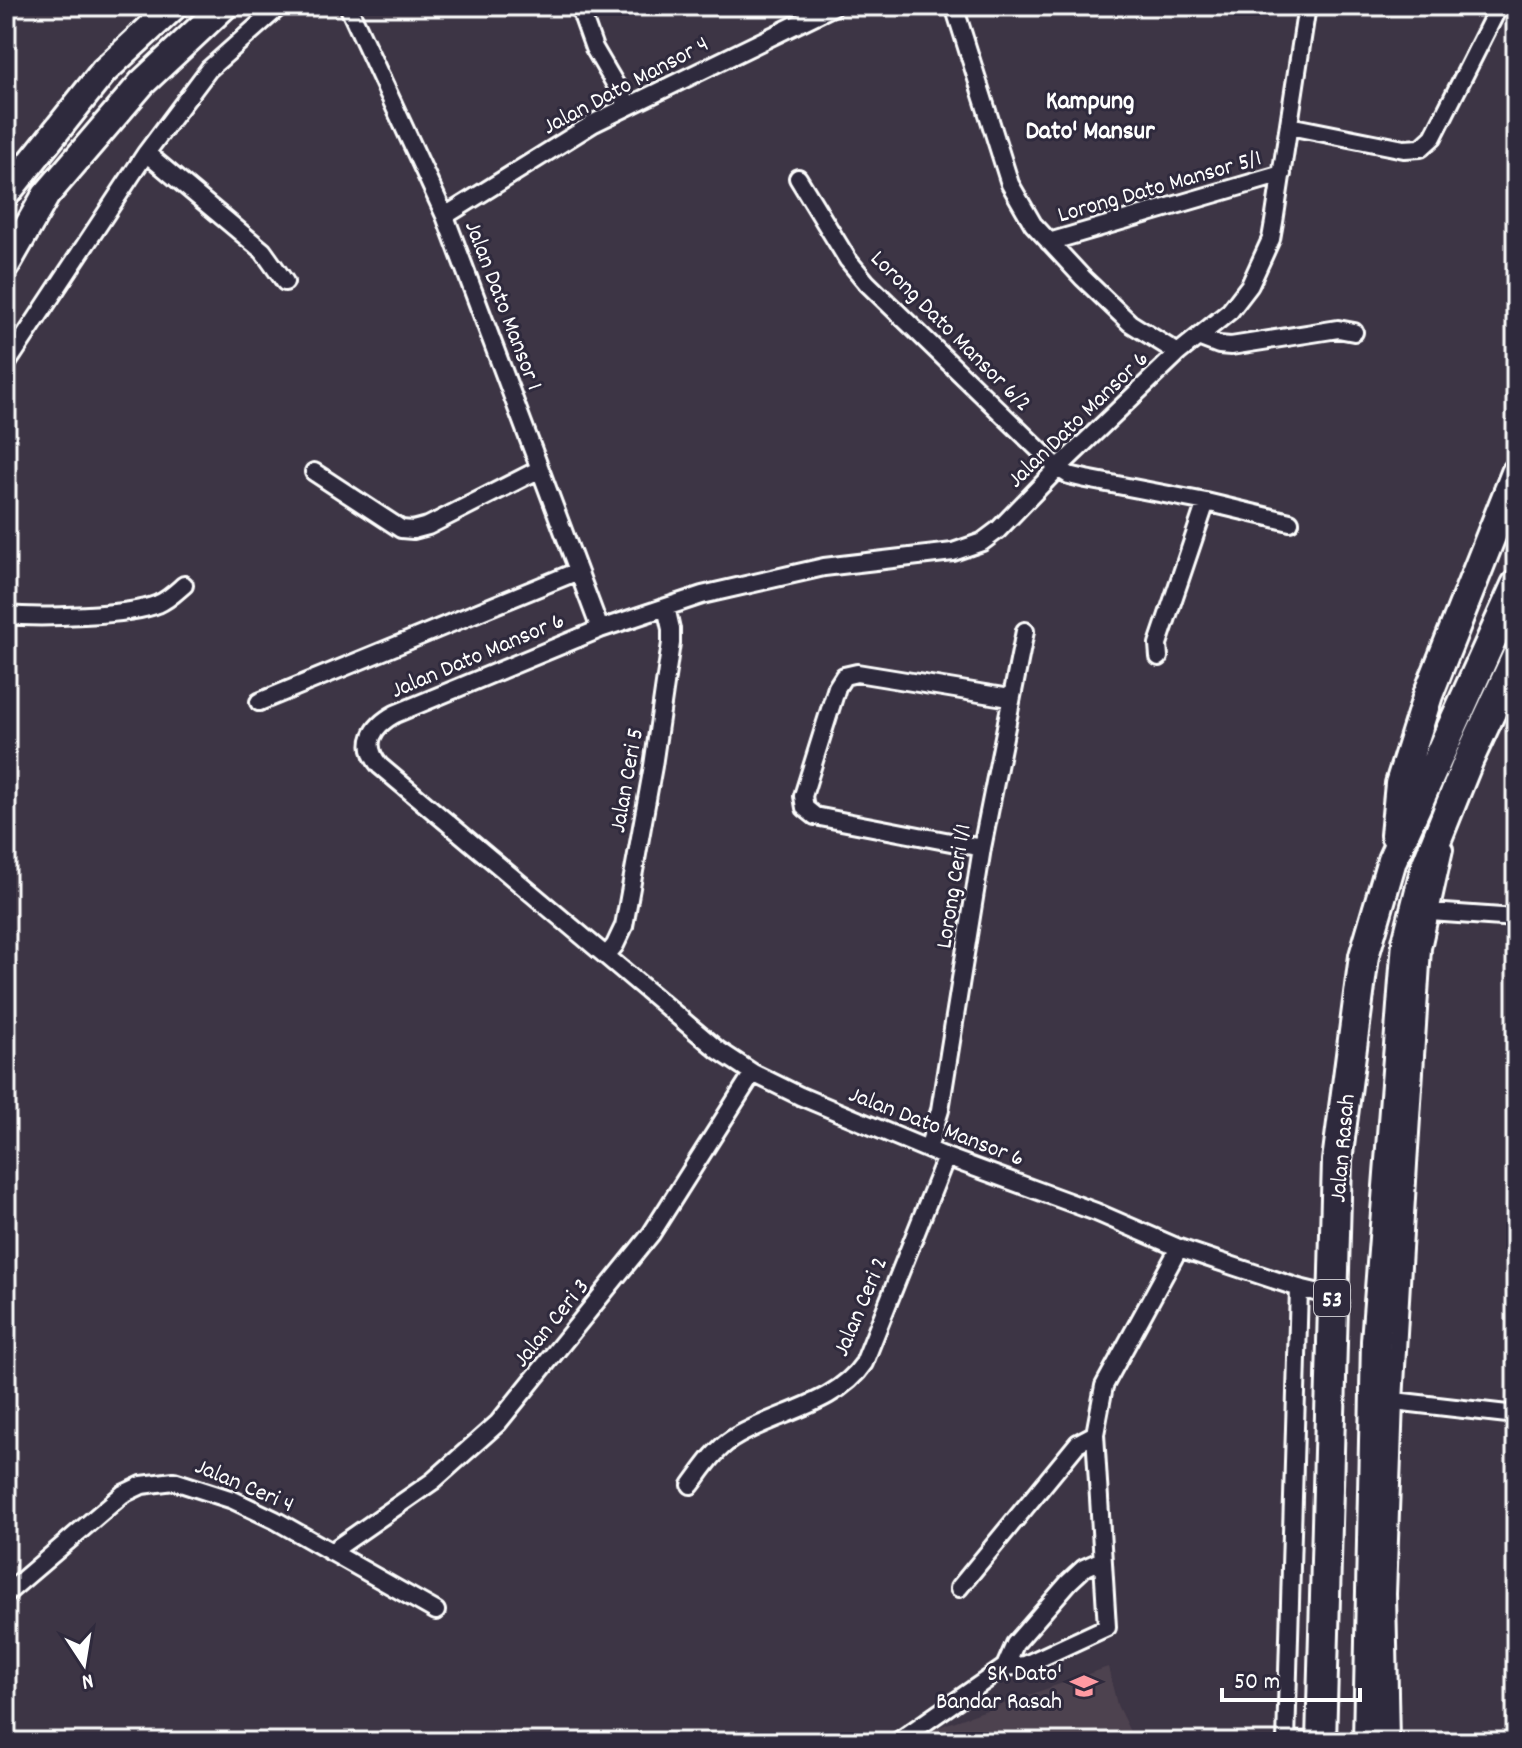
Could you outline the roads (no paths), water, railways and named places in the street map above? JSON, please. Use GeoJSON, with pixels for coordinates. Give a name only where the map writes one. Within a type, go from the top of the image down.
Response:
{"type":"FeatureCollection","features":[{"type":"Feature","properties":{"kind":"highway"},"geometry":{"type":"LineString","coordinates":[[1392,860],[1400,784],[1428,695],[1516,473]]}},
{"type":"Feature","properties":{"kind":"highway","name":"Jalan Rasah"},"geometry":{"type":"LineString","coordinates":[[1321,1742],[1337,1161],[1364,956],[1392,860],[1516,585]]}},
{"type":"Feature","properties":{"kind":"highway","name":"Jalan Rasah"},"geometry":{"type":"LineString","coordinates":[[1368,1742],[1376,1341],[1407,942],[1426,866],[1469,759],[1516,658]]}},
{"type":"Feature","properties":{"kind":"highway"},"geometry":{"type":"LineString","coordinates":[[1407,942],[1444,848],[1516,704]]}},
{"type":"Feature","properties":{"kind":"main road"},"geometry":{"type":"LineString","coordinates":[[6,194],[104,71],[174,6]]}},
{"type":"Feature","properties":{"kind":"main road"},"geometry":{"type":"LineString","coordinates":[[6,265],[46,195],[142,83],[224,6]]}},
{"type":"Feature","properties":{"kind":"street"},"geometry":{"type":"LineString","coordinates":[[6,365],[146,153],[209,69],[280,6]]}},
{"type":"Feature","properties":{"kind":"street","name":"Jalan Dato Mansor 1"},"geometry":{"type":"LineString","coordinates":[[348,6],[445,216],[600,629]]}},
{"type":"Feature","properties":{"kind":"street"},"geometry":{"type":"LineString","coordinates":[[579,6],[594,48],[628,106]]}},
{"type":"Feature","properties":{"kind":"street","name":"Jalan Dato Mansor 4"},"geometry":{"type":"LineString","coordinates":[[445,216],[583,129],[834,6]]}},
{"type":"Feature","properties":{"kind":"street"},"geometry":{"type":"LineString","coordinates":[[954,6],[1010,184],[1033,224],[1130,323],[1178,353]]}},
{"type":"Feature","properties":{"kind":"street","name":"Jalan Dato Mansor 6"},"geometry":{"type":"LineString","coordinates":[[1307,6],[1271,239],[1250,285],[1230,311],[1178,353],[998,530],[968,549],[824,567],[741,585],[600,629],[395,714],[375,728],[369,744],[372,756],[380,766],[718,1050],[753,1073],[946,1157],[1096,1212],[1179,1248],[1332,1296]]}},
{"type":"Feature","properties":{"kind":"street"},"geometry":{"type":"LineString","coordinates":[[1289,126],[1404,149],[1421,148],[1433,137],[1499,6]]}},
{"type":"Feature","properties":{"kind":"street"},"geometry":{"type":"LineString","coordinates":[[146,153],[263,251],[285,282]]}},
{"type":"Feature","properties":{"kind":"street","name":"Lorong Dato Mansor 5/1"},"geometry":{"type":"LineString","coordinates":[[1049,242],[1282,174]]}},
{"type":"Feature","properties":{"kind":"street","name":"Lorong Dato Mansor 6/2"},"geometry":{"type":"LineString","coordinates":[[798,178],[848,260],[867,283],[1058,468],[1069,475],[1086,479],[1290,522]]}},
{"type":"Feature","properties":{"kind":"street"},"geometry":{"type":"LineString","coordinates":[[1198,337],[1231,346],[1338,329],[1354,332]]}},
{"type":"Feature","properties":{"kind":"street"},"geometry":{"type":"LineString","coordinates":[[314,472],[401,529],[413,530],[428,526],[540,469]]}},
{"type":"Feature","properties":{"kind":"street"},"geometry":{"type":"LineString","coordinates":[[1159,657],[1158,644],[1206,502]]}},
{"type":"Feature","properties":{"kind":"street"},"geometry":{"type":"LineString","coordinates":[[259,702],[578,571]]}},
{"type":"Feature","properties":{"kind":"street"},"geometry":{"type":"LineString","coordinates":[[6,615],[30,617],[146,608],[167,600],[184,585]]}},
{"type":"Feature","properties":{"kind":"street","name":"Jalan Ceri 5"},"geometry":{"type":"LineString","coordinates":[[606,956],[624,926],[653,766],[671,643],[666,607]]}},
{"type":"Feature","properties":{"kind":"street","name":"Lorong Ceri 1/1"},"geometry":{"type":"LineString","coordinates":[[928,1149],[940,1110],[982,848],[1025,631]]}},
{"type":"Feature","properties":{"kind":"street"},"geometry":{"type":"LineString","coordinates":[[982,848],[815,816],[805,808],[803,796],[837,687],[844,676],[857,673],[1010,698]]}},
{"type":"Feature","properties":{"kind":"street"},"geometry":{"type":"LineString","coordinates":[[1390,1742],[1387,1594],[1394,1401],[1422,948],[1444,848]]}},
{"type":"Feature","properties":{"kind":"street"},"geometry":{"type":"LineString","coordinates":[[1430,912],[1516,918]]}},
{"type":"Feature","properties":{"kind":"street","name":"Jalan Ceri 3"},"geometry":{"type":"LineString","coordinates":[[331,1552],[433,1481],[498,1423],[651,1234],[753,1073]]}},
{"type":"Feature","properties":{"kind":"street","name":"Jalan Ceri 2"},"geometry":{"type":"LineString","coordinates":[[691,1485],[729,1440],[816,1400],[855,1377],[864,1363],[946,1157]]}},
{"type":"Feature","properties":{"kind":"street"},"geometry":{"type":"LineString","coordinates":[[897,1742],[1005,1667],[1025,1665],[1107,1627],[1095,1434],[1099,1404],[1104,1386],[1179,1248]]}},
{"type":"Feature","properties":{"kind":"street"},"geometry":{"type":"LineString","coordinates":[[1299,1288],[1286,1741],[1321,1742]]}},
{"type":"Feature","properties":{"kind":"street"},"geometry":{"type":"LineString","coordinates":[[1394,1401],[1516,1415]]}},
{"type":"Feature","properties":{"kind":"street"},"geometry":{"type":"LineString","coordinates":[[959,1588],[1078,1443],[1095,1434]]}},
{"type":"Feature","properties":{"kind":"street","name":"Jalan Ceri 4"},"geometry":{"type":"LineString","coordinates":[[6,1594],[123,1494],[158,1481],[185,1483],[233,1500],[275,1520],[436,1611]]}},
{"type":"Feature","properties":{"kind":"street"},"geometry":{"type":"LineString","coordinates":[[1005,1667],[1015,1644],[1069,1582],[1084,1568],[1102,1560]]}},
{"type":"Feature","properties":{"kind":"place","name":"SK Dato' Bandar Rasah"},"geometry":{"type":"Point","coordinates":[1084,1686]}},
{"type":"Feature","properties":{"kind":"district","name":"Kampung Dato' Mansur"},"geometry":{"type":"Point","coordinates":[1090,114]}}]}
